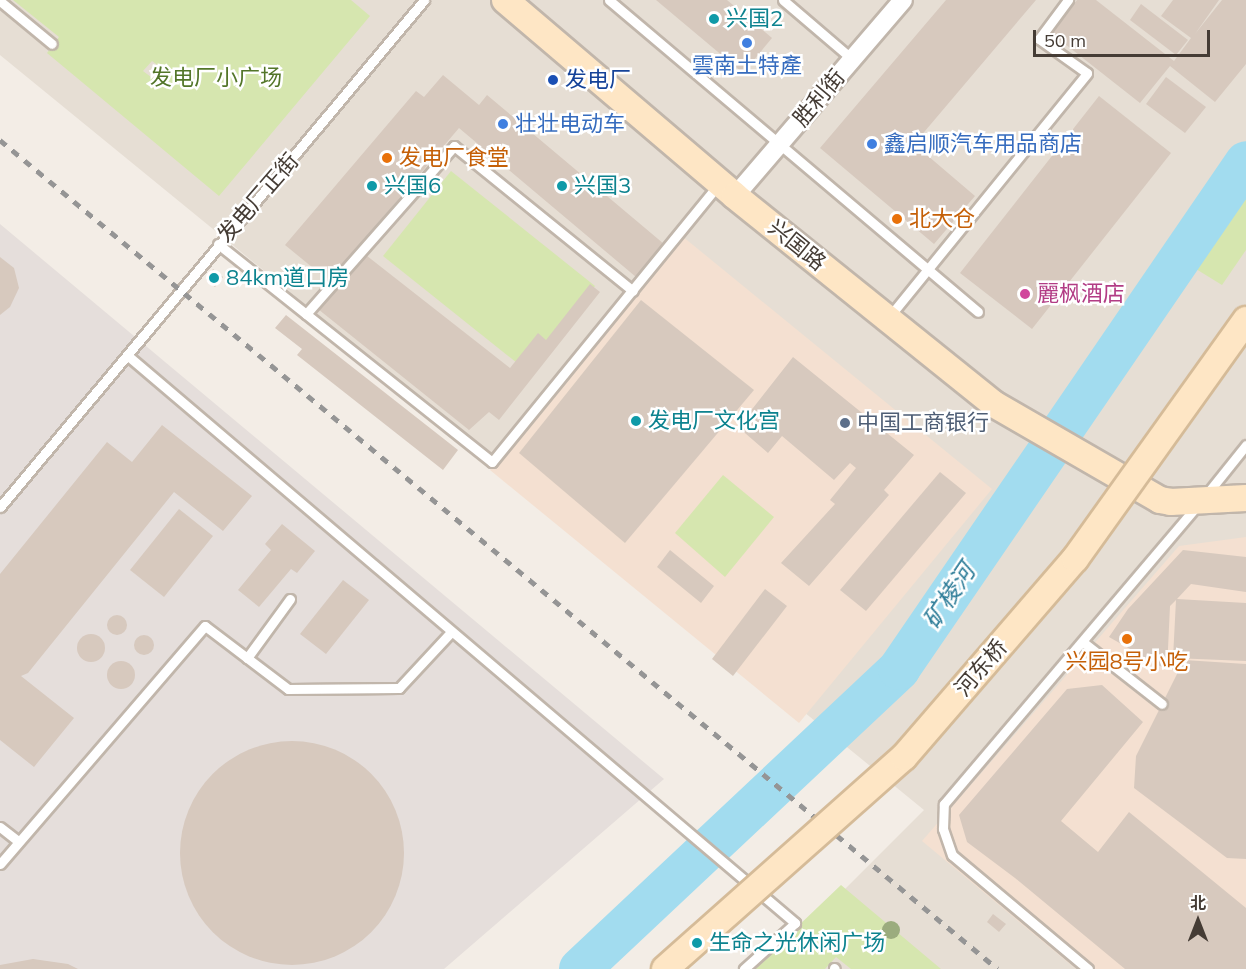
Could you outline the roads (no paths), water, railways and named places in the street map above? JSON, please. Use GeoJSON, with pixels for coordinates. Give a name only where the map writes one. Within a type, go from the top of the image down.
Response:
{"type":"FeatureCollection","features":[{"type":"Feature","properties":{"kind":"main road","name":"兴国路"},"geometry":{"type":"LineString","coordinates":[[505,0],[728,189],[992,403],[1160,500],[1171,502],[1246,498]]}},
{"type":"Feature","properties":{"kind":"main road","name":"河东桥"},"geometry":{"type":"LineString","coordinates":[[665,969],[903,757],[1075,559],[1246,320]]}},
{"type":"Feature","properties":{"kind":"street","name":"胜利街"},"geometry":{"type":"LineString","coordinates":[[728,189],[780,144],[903,0]]}},
{"type":"Feature","properties":{"kind":"lane","name":"发电厂正街"},"geometry":{"type":"LineString","coordinates":[[0,507],[424,0]]}},
{"type":"Feature","properties":{"kind":"lane"},"geometry":{"type":"LineString","coordinates":[[609,0],[978,312]]}},
{"type":"Feature","properties":{"kind":"lane"},"geometry":{"type":"LineString","coordinates":[[783,0],[852,59]]}},
{"type":"Feature","properties":{"kind":"lane"},"geometry":{"type":"LineString","coordinates":[[887,318],[1087,73],[1039,39],[1068,0]]}},
{"type":"Feature","properties":{"kind":"lane"},"geometry":{"type":"LineString","coordinates":[[0,1],[52,44]]}},
{"type":"Feature","properties":{"kind":"lane"},"geometry":{"type":"LineString","coordinates":[[306,314],[454,146],[633,291]]}},
{"type":"Feature","properties":{"kind":"lane"},"geometry":{"type":"LineString","coordinates":[[218,244],[492,462],[633,291],[728,189]]}},
{"type":"Feature","properties":{"kind":"lane"},"geometry":{"type":"LineString","coordinates":[[127,355],[660,811],[795,923],[744,969]]}},
{"type":"Feature","properties":{"kind":"lane"},"geometry":{"type":"LineString","coordinates":[[1088,969],[952,855],[943,829],[944,804],[1083,642],[1246,445]]}},
{"type":"Feature","properties":{"kind":"lane"},"geometry":{"type":"LineString","coordinates":[[247,658],[290,599]]}},
{"type":"Feature","properties":{"kind":"lane"},"geometry":{"type":"LineString","coordinates":[[0,864],[205,626],[288,689],[399,688],[451,632]]}},
{"type":"Feature","properties":{"kind":"lane"},"geometry":{"type":"LineString","coordinates":[[1083,642],[1162,704]]}},
{"type":"Feature","properties":{"kind":"lane"},"geometry":{"type":"LineString","coordinates":[[0,827],[18,841]]}},
{"type":"Feature","properties":{"kind":"waterway","name":"矿棱河"},"geometry":{"type":"LineString","coordinates":[[580,969],[899,669],[1246,162]]}},
{"type":"Feature","properties":{"kind":"railway"},"geometry":{"type":"LineString","coordinates":[[0,140],[998,969]]}},
{"type":"Feature","properties":{"kind":"place","name":"兴国2"},"geometry":{"type":"Point","coordinates":[714,19]}},
{"type":"Feature","properties":{"kind":"place","name":"雲南土特產"},"geometry":{"type":"Point","coordinates":[747,43]}},
{"type":"Feature","properties":{"kind":"place","name":"发电厂"},"geometry":{"type":"Point","coordinates":[553,80]}},
{"type":"Feature","properties":{"kind":"place","name":"壮壮电动车"},"geometry":{"type":"Point","coordinates":[503,124]}},
{"type":"Feature","properties":{"kind":"place","name":"鑫启顺汽车用品商店"},"geometry":{"type":"Point","coordinates":[872,144]}},
{"type":"Feature","properties":{"kind":"place","name":"发电厂食堂"},"geometry":{"type":"Point","coordinates":[387,158]}},
{"type":"Feature","properties":{"kind":"place","name":"兴国6"},"geometry":{"type":"Point","coordinates":[372,186]}},
{"type":"Feature","properties":{"kind":"place","name":"兴国3"},"geometry":{"type":"Point","coordinates":[562,186]}},
{"type":"Feature","properties":{"kind":"place","name":"北大仓"},"geometry":{"type":"Point","coordinates":[897,219]}},
{"type":"Feature","properties":{"kind":"place","name":"84km道口房"},"geometry":{"type":"Point","coordinates":[214,278]}},
{"type":"Feature","properties":{"kind":"place","name":"麗枫酒店"},"geometry":{"type":"Point","coordinates":[1025,294]}},
{"type":"Feature","properties":{"kind":"place","name":"发电厂文化宫"},"geometry":{"type":"Point","coordinates":[636,421]}},
{"type":"Feature","properties":{"kind":"place","name":"中国工商银行"},"geometry":{"type":"Point","coordinates":[845,423]}},
{"type":"Feature","properties":{"kind":"place","name":"兴园8号小吃"},"geometry":{"type":"Point","coordinates":[1127,639]}},
{"type":"Feature","properties":{"kind":"place","name":"生命之光休闲广场"},"geometry":{"type":"Point","coordinates":[697,943]}},
{"type":"Feature","properties":{"kind":"park label","name":"发电厂小广场"},"geometry":{"type":"Point","coordinates":[216,78]}}]}
